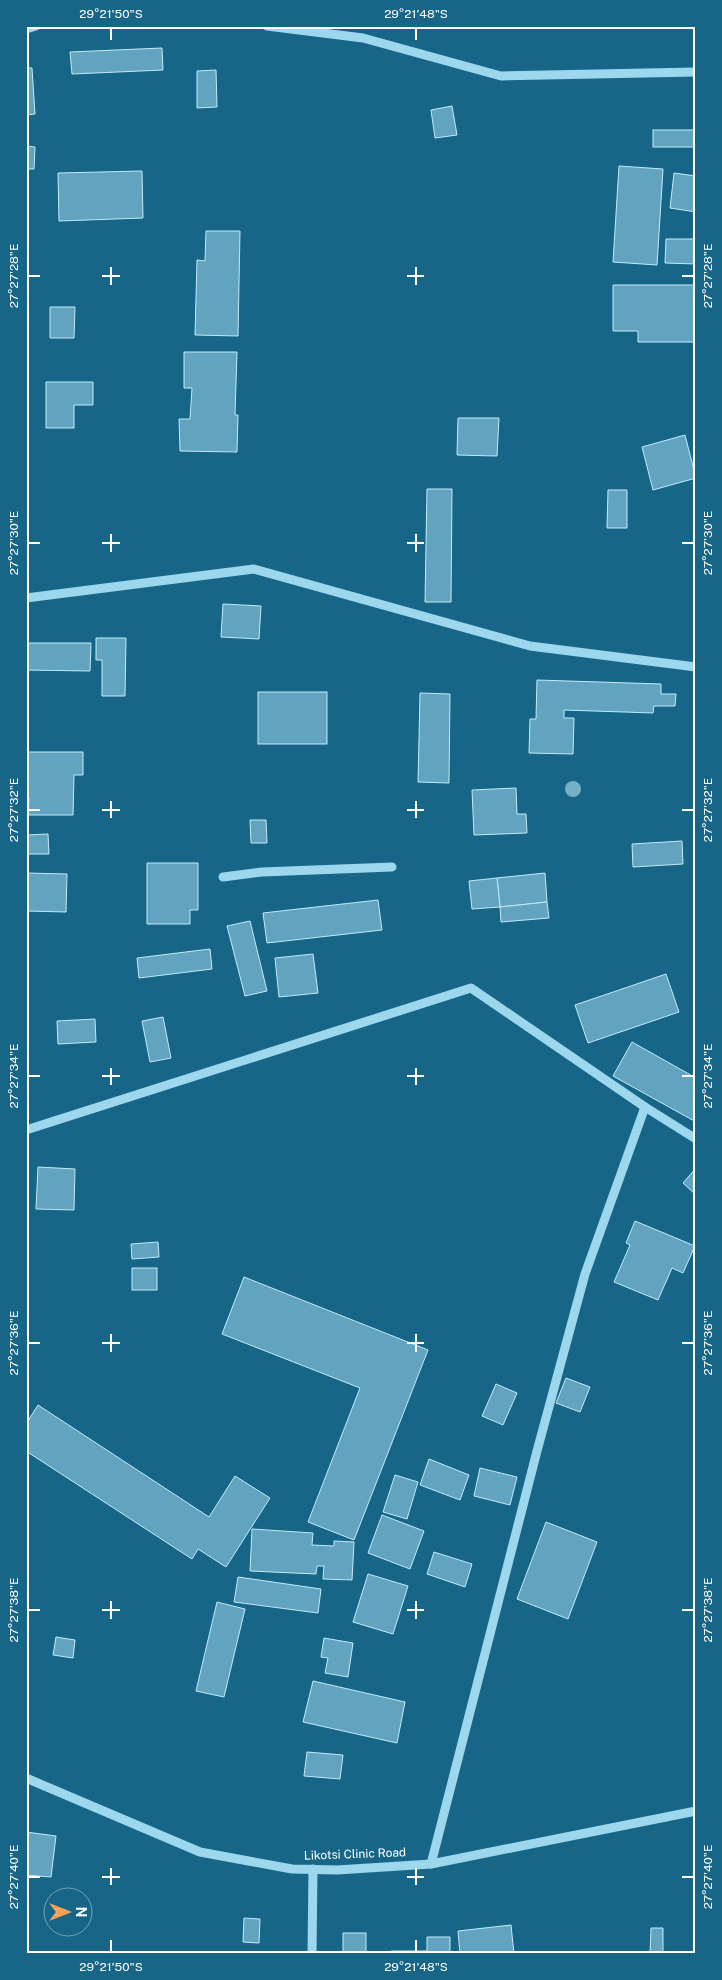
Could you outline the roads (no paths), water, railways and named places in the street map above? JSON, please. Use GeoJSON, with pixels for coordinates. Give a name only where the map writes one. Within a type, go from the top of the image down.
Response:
{"type":"FeatureCollection","features":[{"type":"Feature","properties":{"kind":"street"},"geometry":{"type":"LineString","coordinates":[[26,29],[36,26]]}},
{"type":"Feature","properties":{"kind":"street"},"geometry":{"type":"LineString","coordinates":[[267,26],[363,38],[501,76],[696,72]]}},
{"type":"Feature","properties":{"kind":"street"},"geometry":{"type":"LineString","coordinates":[[26,598],[254,568],[530,646],[696,667]]}},
{"type":"Feature","properties":{"kind":"street"},"geometry":{"type":"LineString","coordinates":[[223,877],[262,872],[392,867]]}},
{"type":"Feature","properties":{"kind":"street"},"geometry":{"type":"LineString","coordinates":[[26,1130],[471,988],[645,1107],[696,1139]]}},
{"type":"Feature","properties":{"kind":"street"},"geometry":{"type":"LineString","coordinates":[[430,1864],[585,1274],[645,1107]]}},
{"type":"Feature","properties":{"kind":"street","name":"Likotsi Clinic Road"},"geometry":{"type":"LineString","coordinates":[[26,1778],[200,1852],[292,1869],[337,1870],[430,1864],[696,1812]]}},
{"type":"Feature","properties":{"kind":"street"},"geometry":{"type":"LineString","coordinates":[[312,1954],[313,1869]]}}]}
